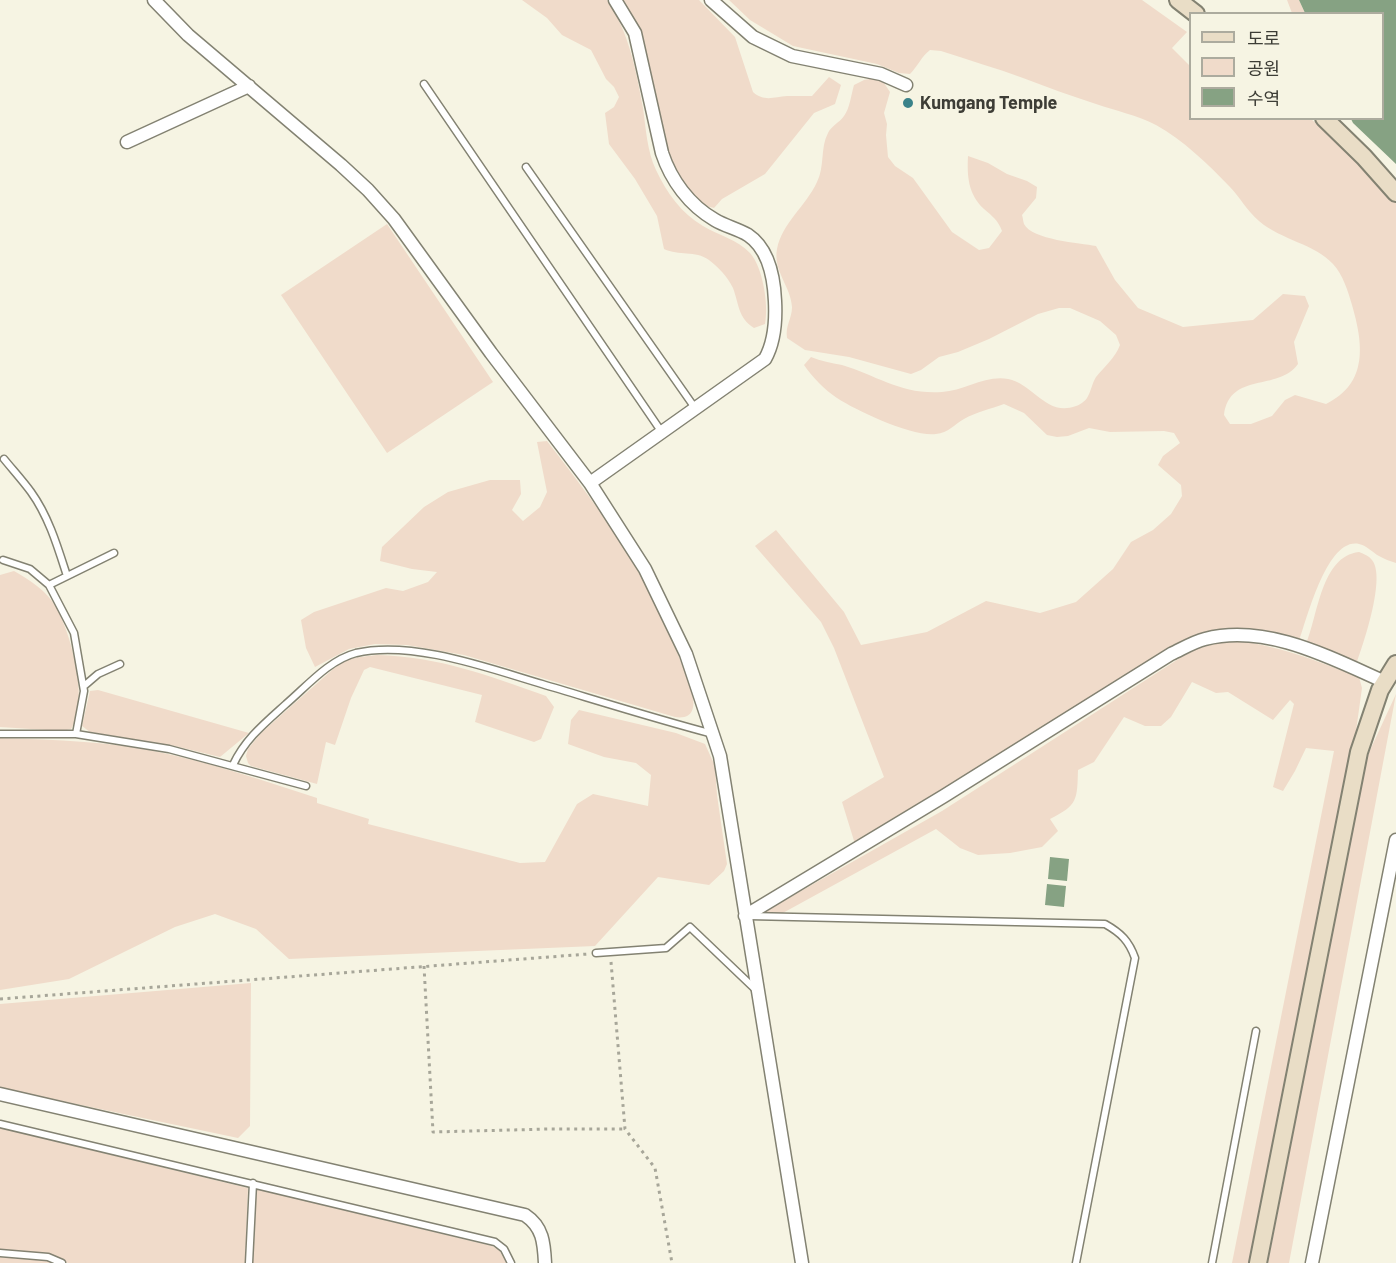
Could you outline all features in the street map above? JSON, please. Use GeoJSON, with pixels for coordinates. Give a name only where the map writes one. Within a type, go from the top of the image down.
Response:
{"type":"FeatureCollection","features":[{"type":"Feature","properties":{"kind":"street"},"geometry":{"type":"LineString","coordinates":[[154,0],[188,35],[348,171],[394,219],[491,353],[590,483],[645,569],[686,654],[720,756],[802,1263]]}},
{"type":"Feature","properties":{"kind":"street"},"geometry":{"type":"LineString","coordinates":[[590,483],[765,359],[771,350],[775,310],[772,273],[767,259],[758,246],[749,236],[714,220],[698,209],[679,188],[667,169],[635,33],[615,0]]}},
{"type":"Feature","properties":{"kind":"street"},"geometry":{"type":"LineString","coordinates":[[711,0],[753,37],[792,56],[881,74],[906,85]]}},
{"type":"Feature","properties":{"kind":"street"},"geometry":{"type":"LineString","coordinates":[[1179,0],[1194,12]]}},
{"type":"Feature","properties":{"kind":"street"},"geometry":{"type":"LineString","coordinates":[[127,141],[249,86]]}},
{"type":"Feature","properties":{"kind":"street"},"geometry":{"type":"LineString","coordinates":[[1326,120],[1364,157],[1396,193]]}},
{"type":"Feature","properties":{"kind":"street"},"geometry":{"type":"LineString","coordinates":[[745,916],[934,802],[1171,654],[1205,639],[1229,635],[1252,636],[1288,644],[1332,658],[1385,682]]}},
{"type":"Feature","properties":{"kind":"street"},"geometry":{"type":"LineString","coordinates":[[1258,1263],[1359,752],[1380,690],[1396,664]]}},
{"type":"Feature","properties":{"kind":"street"},"geometry":{"type":"LineString","coordinates":[[1312,1263],[1396,840]]}},
{"type":"Feature","properties":{"kind":"street"},"geometry":{"type":"LineString","coordinates":[[0,1095],[525,1215],[539,1228],[544,1244],[545,1263]]}},
{"type":"Feature","properties":{"kind":"lane"},"geometry":{"type":"LineString","coordinates":[[424,84],[661,431]]}},
{"type":"Feature","properties":{"kind":"lane"},"geometry":{"type":"LineString","coordinates":[[526,167],[695,408]]}},
{"type":"Feature","properties":{"kind":"lane"},"geometry":{"type":"LineString","coordinates":[[4,459],[32,493],[43,513],[56,541],[67,576]]}},
{"type":"Feature","properties":{"kind":"lane"},"geometry":{"type":"LineString","coordinates":[[49,585],[114,553]]}},
{"type":"Feature","properties":{"kind":"lane"},"geometry":{"type":"LineString","coordinates":[[3,560],[30,569],[49,585],[74,633],[84,686],[76,734]]}},
{"type":"Feature","properties":{"kind":"lane"},"geometry":{"type":"LineString","coordinates":[[233,765],[241,749],[256,731],[330,665],[353,654],[376,650],[408,651],[461,660],[713,734]]}},
{"type":"Feature","properties":{"kind":"lane"},"geometry":{"type":"LineString","coordinates":[[84,686],[98,674],[120,664]]}},
{"type":"Feature","properties":{"kind":"lane"},"geometry":{"type":"LineString","coordinates":[[0,734],[76,734],[170,748],[306,786]]}},
{"type":"Feature","properties":{"kind":"lane"},"geometry":{"type":"LineString","coordinates":[[745,916],[785,919],[1105,924],[1118,931],[1130,944],[1135,958],[1076,1263]]}},
{"type":"Feature","properties":{"kind":"lane"},"geometry":{"type":"LineString","coordinates":[[596,953],[666,948],[690,927],[758,991]]}},
{"type":"Feature","properties":{"kind":"lane"},"geometry":{"type":"LineString","coordinates":[[1212,1263],[1256,1031]]}},
{"type":"Feature","properties":{"kind":"lane"},"geometry":{"type":"LineString","coordinates":[[0,1124],[495,1242],[504,1248],[511,1263]]}},
{"type":"Feature","properties":{"kind":"lane"},"geometry":{"type":"LineString","coordinates":[[249,1263],[253,1183]]}},
{"type":"Feature","properties":{"kind":"lane"},"geometry":{"type":"LineString","coordinates":[[0,1253],[48,1257],[62,1263]]}},
{"type":"Feature","properties":{"kind":"path"},"geometry":{"type":"LineString","coordinates":[[610,952],[625,1129],[655,1168],[672,1263]]}},
{"type":"Feature","properties":{"kind":"path"},"geometry":{"type":"LineString","coordinates":[[0,999],[596,953]]}},
{"type":"Feature","properties":{"kind":"path"},"geometry":{"type":"LineString","coordinates":[[424,966],[433,1132],[625,1129]]}},
{"type":"Feature","properties":{"kind":"green space"},"geometry":{"type":"Polygon","coordinates":[[[522,0],[607,0],[621,25],[631,52],[649,148],[656,170],[681,209],[703,226],[740,245],[755,259],[764,287],[765,324],[754,328],[745,320],[731,284],[709,260],[698,255],[664,249],[657,216],[635,179],[609,144],[605,113],[614,107],[619,97],[614,87],[606,79],[591,50],[562,35],[547,18],[522,0]]]}},
{"type":"Feature","properties":{"kind":"green space"},"geometry":{"type":"Polygon","coordinates":[[[623,0],[699,0],[735,37],[753,92],[765,98],[812,96],[829,77],[841,85],[835,104],[814,113],[765,174],[722,199],[714,208],[702,205],[684,186],[666,147],[640,28],[623,0]]]}},
{"type":"Feature","properties":{"kind":"green space"},"geometry":{"type":"Polygon","coordinates":[[[729,0],[1142,0],[1187,32],[1172,48],[1189,65],[1189,120],[1312,120],[1355,158],[1396,201],[1396,563],[1362,545],[1348,545],[1337,553],[1328,566],[1313,599],[1299,641],[1248,629],[1226,630],[1202,635],[855,844],[842,802],[884,777],[834,648],[821,622],[755,546],[776,530],[844,612],[861,645],[927,632],[986,601],[1040,613],[1076,602],[1113,569],[1131,542],[1153,530],[1171,514],[1182,496],[1181,485],[1158,465],[1163,456],[1180,443],[1174,433],[1164,431],[1110,432],[1089,428],[1068,436],[1057,437],[1047,435],[1024,413],[1004,404],[979,412],[944,432],[926,434],[899,427],[858,410],[832,395],[811,374],[804,365],[811,357],[855,369],[915,391],[950,391],[991,379],[1008,379],[1025,387],[1048,404],[1066,408],[1078,405],[1086,399],[1096,377],[1113,358],[1120,345],[1116,335],[1100,321],[1070,308],[1059,308],[1038,314],[989,339],[939,357],[911,374],[849,357],[805,350],[787,338],[792,307],[778,265],[777,249],[784,231],[817,182],[829,131],[846,113],[854,85],[874,78],[884,83],[890,92],[884,113],[887,124],[888,157],[895,166],[913,178],[952,232],[979,250],[989,248],[1002,231],[997,221],[979,203],[972,191],[968,178],[968,156],[988,163],[1037,187],[1036,198],[1022,215],[1024,224],[1029,229],[1046,237],[1096,246],[1115,280],[1138,308],[1183,327],[1253,320],[1283,294],[1305,296],[1309,306],[1294,342],[1298,364],[1279,378],[1235,392],[1228,401],[1224,415],[1230,424],[1251,424],[1272,416],[1285,400],[1295,395],[1326,404],[1340,395],[1350,385],[1356,373],[1359,361],[1359,334],[1347,289],[1333,264],[1326,257],[1277,233],[1259,221],[1204,161],[1156,125],[941,51],[930,50],[910,74],[899,73],[877,64],[793,46],[750,20],[729,0]]]}},
{"type":"Feature","properties":{"kind":"green space"},"geometry":{"type":"Polygon","coordinates":[[[1287,0],[1299,0],[1305,12],[1292,12],[1287,0]]]}},
{"type":"Feature","properties":{"kind":"green space"},"geometry":{"type":"Polygon","coordinates":[[[387,224],[493,382],[387,453],[281,295],[387,224]]]}},
{"type":"Feature","properties":{"kind":"green space"},"geometry":{"type":"Polygon","coordinates":[[[547,441],[615,533],[650,593],[688,679],[693,698],[691,713],[685,717],[675,717],[464,655],[407,645],[375,644],[349,649],[315,667],[306,648],[301,620],[314,612],[386,588],[403,591],[428,582],[437,572],[380,561],[382,547],[424,507],[448,492],[490,480],[520,480],[521,494],[512,510],[523,521],[540,507],[547,492],[537,442],[547,441]]]}},
{"type":"Feature","properties":{"kind":"green space"},"geometry":{"type":"Polygon","coordinates":[[[1359,552],[1372,560],[1376,568],[1377,580],[1372,610],[1357,662],[1306,644],[1329,575],[1336,564],[1346,556],[1359,552]]]}},
{"type":"Feature","properties":{"kind":"green space"},"geometry":{"type":"Polygon","coordinates":[[[14,571],[32,582],[48,596],[62,619],[72,650],[79,686],[79,703],[71,729],[62,731],[0,727],[0,575],[14,571]]]}},
{"type":"Feature","properties":{"kind":"green space"},"geometry":{"type":"Polygon","coordinates":[[[1230,640],[1280,649],[1327,665],[1359,677],[1362,688],[1356,731],[1252,1263],[1232,1263],[1334,751],[1306,748],[1283,791],[1273,787],[1294,704],[1290,700],[1273,720],[1228,692],[1216,693],[1192,682],[1171,717],[1161,726],[1145,726],[1124,717],[1094,762],[1078,770],[1074,801],[1066,810],[1050,819],[1058,831],[1042,847],[1010,853],[978,855],[960,848],[936,829],[781,914],[764,912],[942,811],[1180,658],[1196,649],[1230,640]]]}},
{"type":"Feature","properties":{"kind":"green space"},"geometry":{"type":"Polygon","coordinates":[[[377,655],[422,659],[463,668],[546,696],[554,707],[541,739],[534,742],[475,722],[482,695],[370,667],[364,670],[351,698],[335,745],[326,742],[317,784],[251,766],[248,763],[246,756],[248,749],[261,733],[340,663],[352,658],[377,655]]]}},
{"type":"Feature","properties":{"kind":"green space"},"geometry":{"type":"Polygon","coordinates":[[[98,690],[249,733],[220,757],[175,746],[90,732],[82,726],[90,691],[98,690]]]}},
{"type":"Feature","properties":{"kind":"green space"},"geometry":{"type":"Polygon","coordinates":[[[1396,694],[1289,1263],[1268,1263],[1366,759],[1396,694]]]}},
{"type":"Feature","properties":{"kind":"green space"},"geometry":{"type":"Polygon","coordinates":[[[579,710],[676,733],[705,744],[715,766],[727,864],[724,871],[709,885],[658,877],[595,946],[289,959],[256,929],[215,914],[175,927],[69,979],[0,990],[0,738],[105,744],[168,754],[317,798],[317,803],[369,819],[368,824],[520,863],[545,862],[577,804],[593,794],[648,806],[651,775],[636,763],[604,757],[568,744],[571,720],[579,710]]]}},
{"type":"Feature","properties":{"kind":"green space"},"geometry":{"type":"Polygon","coordinates":[[[251,983],[250,1126],[238,1138],[0,1088],[0,1004],[251,983]]]}},
{"type":"Feature","properties":{"kind":"green space"},"geometry":{"type":"Polygon","coordinates":[[[0,1128],[248,1188],[245,1263],[68,1263],[48,1254],[0,1249],[0,1128]]]}},
{"type":"Feature","properties":{"kind":"green space"},"geometry":{"type":"Polygon","coordinates":[[[256,1189],[492,1246],[500,1251],[506,1263],[252,1263],[256,1189]]]}},
{"type":"Feature","properties":{"kind":"green space"},"geometry":{"type":"Polygon","coordinates":[[[0,1257],[48,1261],[52,1263],[0,1263],[0,1257]]]}},
{"type":"Feature","properties":{"kind":"water"},"geometry":{"type":"Polygon","coordinates":[[[1299,0],[1396,0],[1396,164],[1352,120],[1384,120],[1384,12],[1305,12],[1299,0]]]}},
{"type":"Feature","properties":{"kind":"water"},"geometry":{"type":"Polygon","coordinates":[[[1050,857],[1069,859],[1067,881],[1048,879],[1050,857]]]}},
{"type":"Feature","properties":{"kind":"water"},"geometry":{"type":"Polygon","coordinates":[[[1047,884],[1066,886],[1064,907],[1045,905],[1047,884]]]}},
{"type":"Feature","properties":{"kind":"place","name":"Kumgang Temple"},"geometry":{"type":"Point","coordinates":[908,103]}}]}
